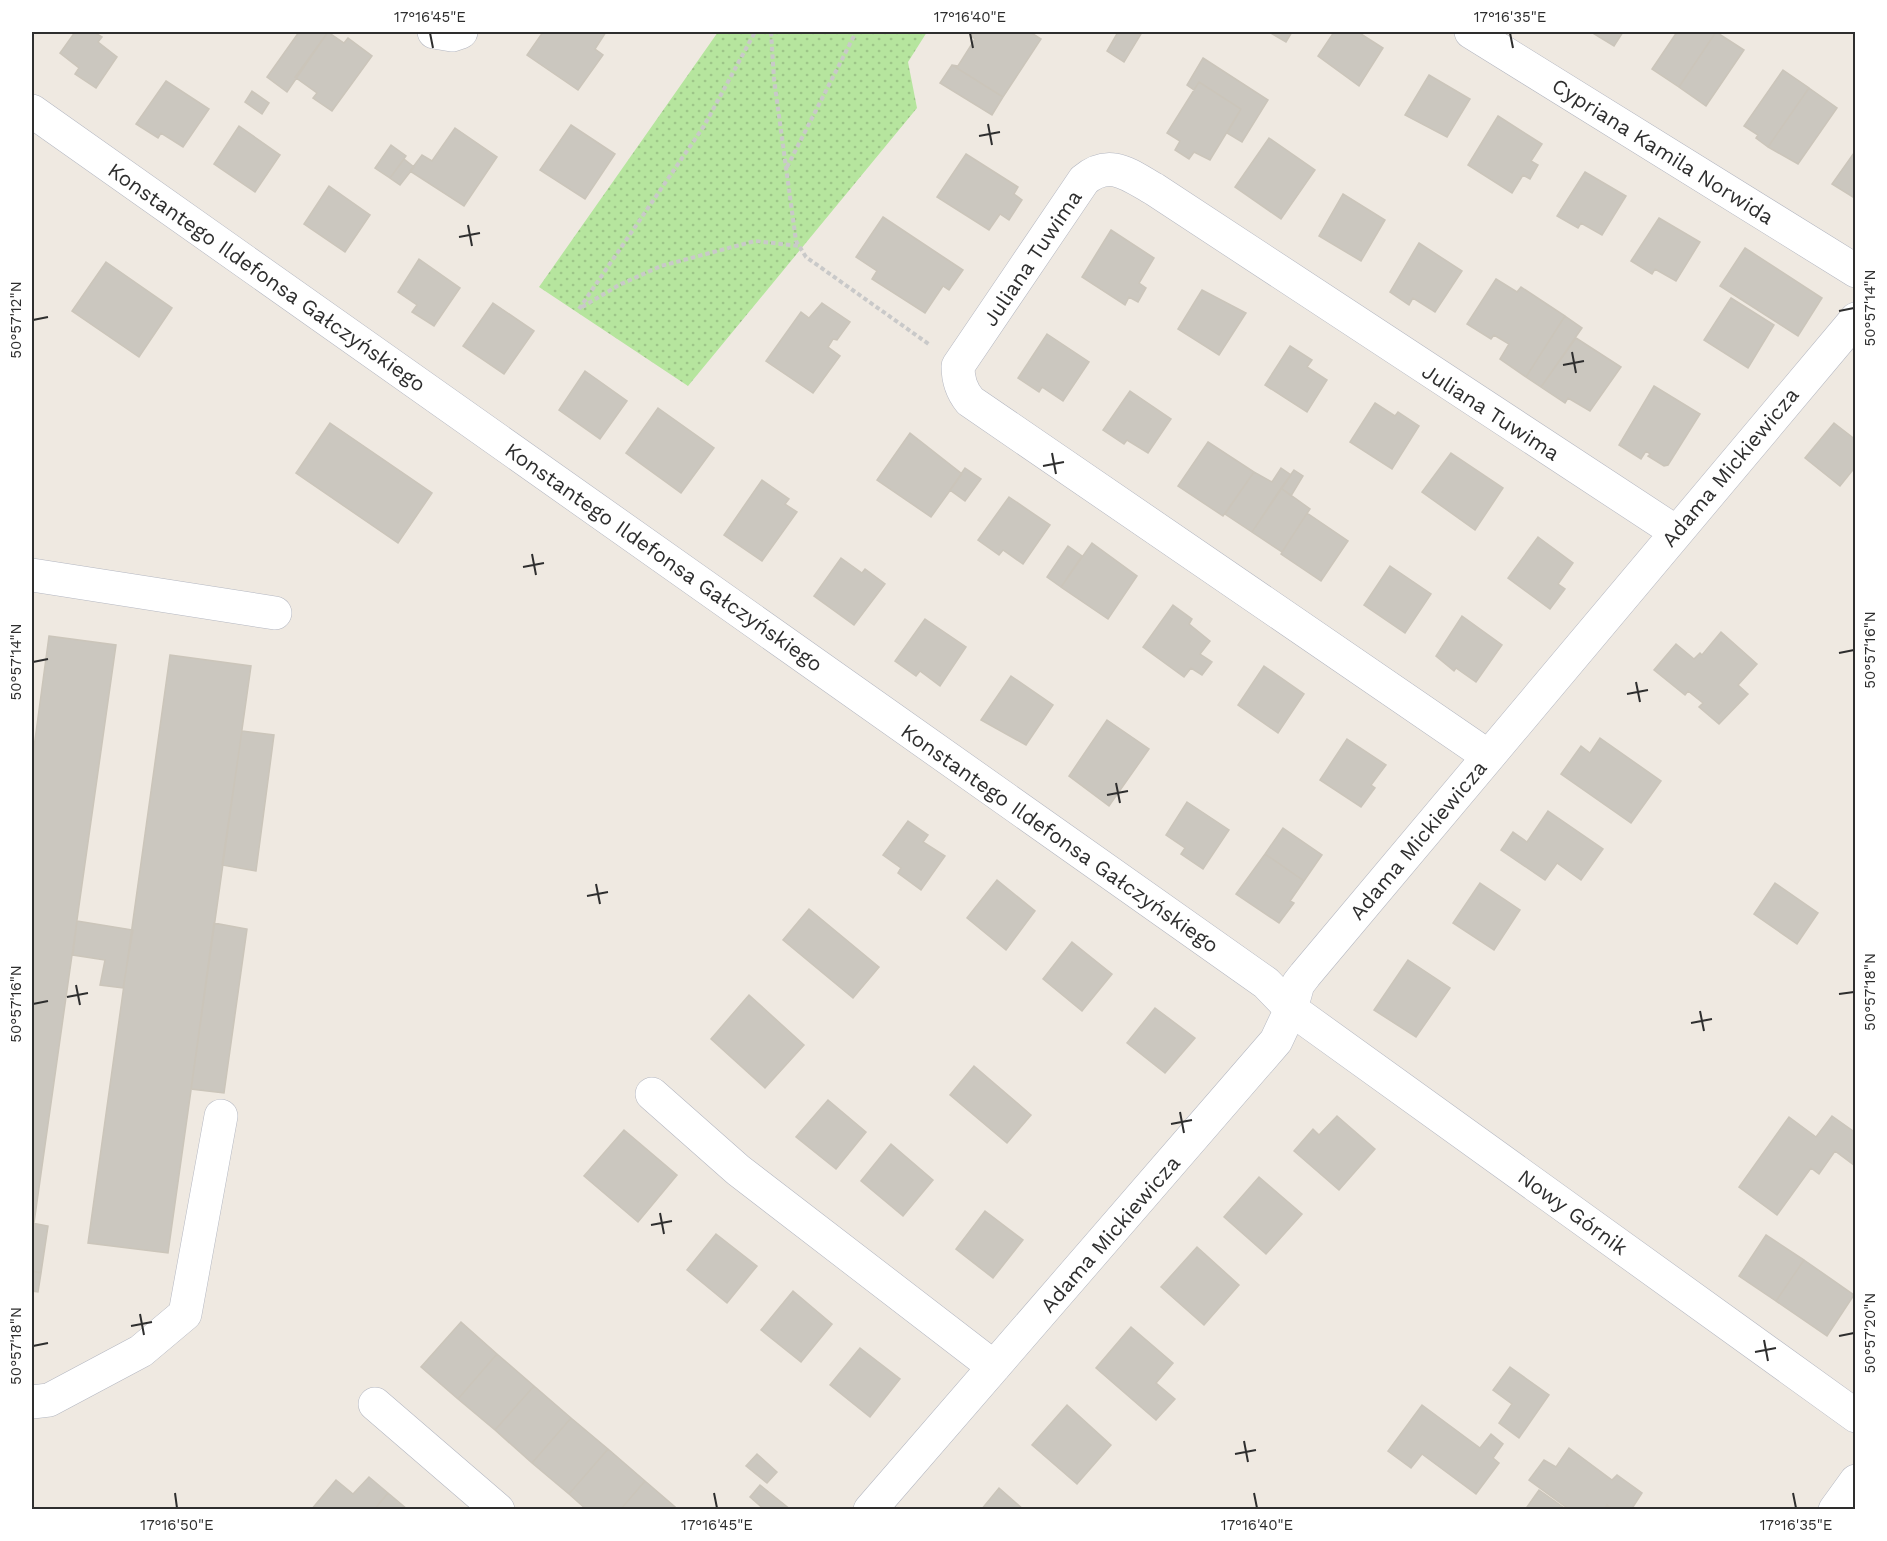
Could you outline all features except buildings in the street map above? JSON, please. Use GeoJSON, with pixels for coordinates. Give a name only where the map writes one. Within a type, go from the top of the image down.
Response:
{"type":"FeatureCollection","features":[{"type":"Feature","properties":{"kind":"street"},"geometry":{"type":"LineString","coordinates":[[434,32],[452,35],[461,32]]}},
{"type":"Feature","properties":{"kind":"street","name":"Cypriana Kamila Norwida"},"geometry":{"type":"LineString","coordinates":[[1471,32],[1856,271]]}},
{"type":"Feature","properties":{"kind":"street","name":"Konstantego Ildefonsa Gałczyńskiego"},"geometry":{"type":"LineString","coordinates":[[32,111],[1266,983],[1291,1009]]}},
{"type":"Feature","properties":{"kind":"street","name":"Juliana Tuwima"},"geometry":{"type":"LineString","coordinates":[[1488,756],[969,401],[960,384],[958,366],[1084,180],[1093,172],[1115,168],[1154,189],[1676,532]]}},
{"type":"Feature","properties":{"kind":"street","name":"Adama Mickiewicza"},"geometry":{"type":"LineString","coordinates":[[870,1509],[1269,1049],[1291,1009],[1298,984],[1856,319]]}},
{"type":"Feature","properties":{"kind":"street"},"geometry":{"type":"LineString","coordinates":[[32,575],[275,613]]}},
{"type":"Feature","properties":{"kind":"street","name":"Nowy Górnik"},"geometry":{"type":"LineString","coordinates":[[1291,1009],[1856,1416]]}},
{"type":"Feature","properties":{"kind":"street"},"geometry":{"type":"LineString","coordinates":[[652,1094],[738,1170],[994,1367]]}},
{"type":"Feature","properties":{"kind":"street"},"geometry":{"type":"LineString","coordinates":[[32,1402],[49,1400],[141,1351],[185,1314],[221,1116]]}},
{"type":"Feature","properties":{"kind":"street"},"geometry":{"type":"LineString","coordinates":[[375,1404],[498,1509]]}},
{"type":"Feature","properties":{"kind":"street"},"geometry":{"type":"LineString","coordinates":[[1835,1509],[1856,1481]]}},
{"type":"Feature","properties":{"kind":"path"},"geometry":{"type":"LineString","coordinates":[[755,32],[704,126],[579,309],[619,285],[661,266],[755,241],[799,246]]}},
{"type":"Feature","properties":{"kind":"path"},"geometry":{"type":"LineString","coordinates":[[771,32],[774,79],[799,246],[806,257],[932,346]]}},
{"type":"Feature","properties":{"kind":"path"},"geometry":{"type":"LineString","coordinates":[[787,167],[856,32]]}},
{"type":"Feature","properties":{"kind":"green space"},"geometry":{"type":"Polygon","coordinates":[[[718,32],[927,32],[908,62],[917,108],[688,386],[539,287],[718,32]]]}}]}
